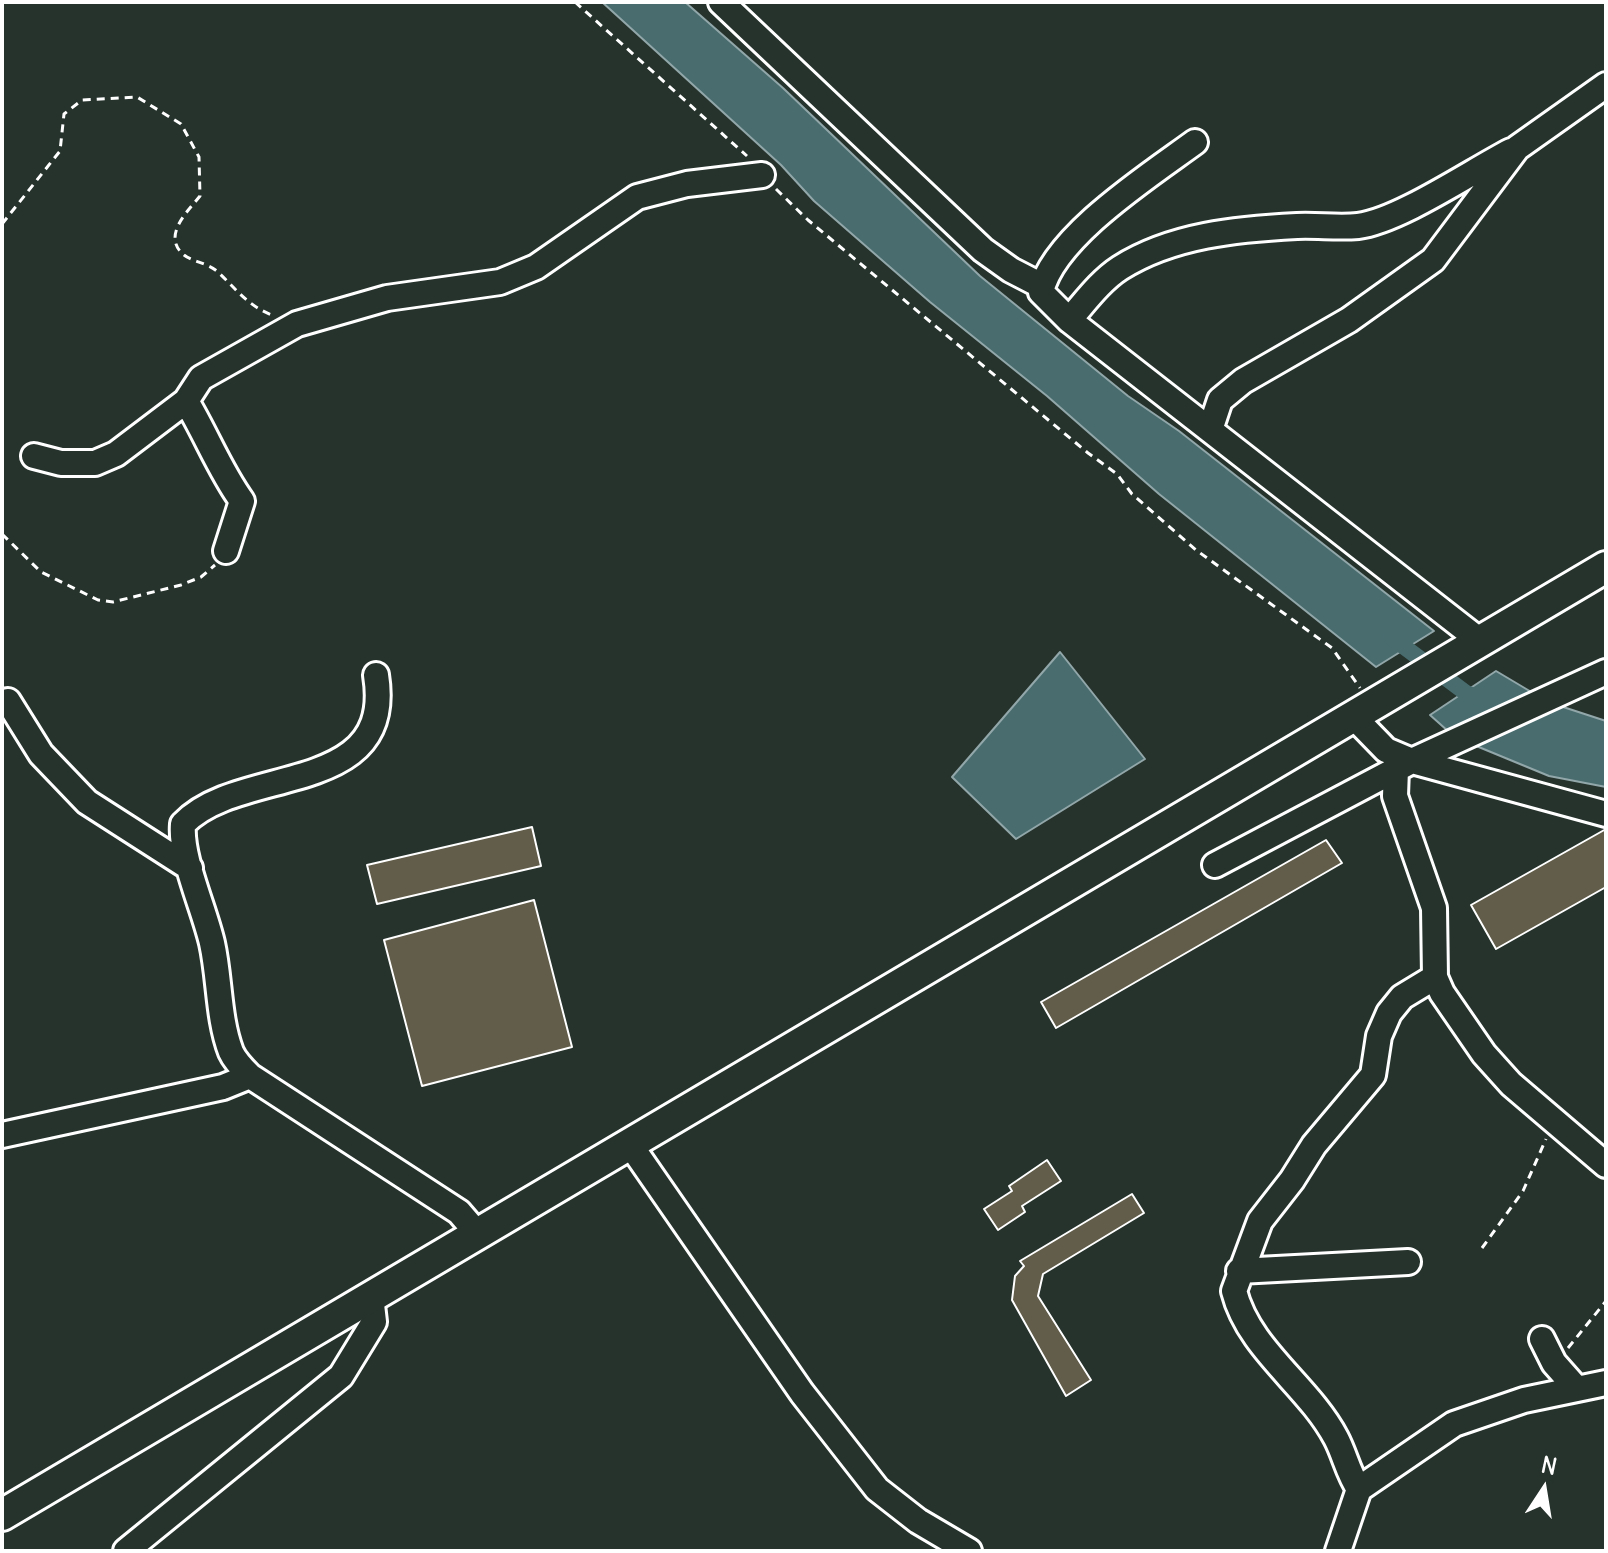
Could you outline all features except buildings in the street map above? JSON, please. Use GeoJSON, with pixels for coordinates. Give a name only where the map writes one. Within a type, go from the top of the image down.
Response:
{"type":"FeatureCollection","features":[{"type":"Feature","properties":{"kind":"main road"},"geometry":{"type":"LineString","coordinates":[[2,1515],[1606,567]]}},
{"type":"Feature","properties":{"kind":"street"},"geometry":{"type":"LineString","coordinates":[[721,2],[983,250],[1011,270],[1042,286]]}},
{"type":"Feature","properties":{"kind":"street"},"geometry":{"type":"LineString","coordinates":[[1069,320],[1103,282],[1122,267],[1192,239],[1243,229],[1360,226],[1406,208],[1517,148],[1606,85]]}},
{"type":"Feature","properties":{"kind":"street"},"geometry":{"type":"LineString","coordinates":[[1195,142],[1117,199],[1052,261],[1041,292],[1069,320],[1479,640]]}},
{"type":"Feature","properties":{"kind":"street"},"geometry":{"type":"LineString","coordinates":[[1210,430],[1220,400],[1243,381],[1349,320],[1433,260],[1517,148]]}},
{"type":"Feature","properties":{"kind":"street"},"geometry":{"type":"LineString","coordinates":[[34,456],[61,463],[95,463],[116,454],[186,401],[201,378],[297,324],[387,298],[500,282],[536,267],[637,197],[687,184],[762,175]]}},
{"type":"Feature","properties":{"kind":"street"},"geometry":{"type":"LineString","coordinates":[[186,401],[242,501],[226,551]]}},
{"type":"Feature","properties":{"kind":"street"},"geometry":{"type":"LineString","coordinates":[[1215,865],[1404,765],[1606,672]]}},
{"type":"Feature","properties":{"kind":"street"},"geometry":{"type":"LineString","coordinates":[[376,675],[380,701],[378,717],[360,744],[309,775],[213,800],[196,810],[183,824],[185,854],[212,945],[225,1032],[232,1056],[250,1076],[459,1212],[477,1233]]}},
{"type":"Feature","properties":{"kind":"street"},"geometry":{"type":"LineString","coordinates":[[8,701],[41,754],[87,802],[190,868]]}},
{"type":"Feature","properties":{"kind":"street"},"geometry":{"type":"LineString","coordinates":[[1361,710],[1386,750],[1404,765],[1599,810]]}},
{"type":"Feature","properties":{"kind":"street"},"geometry":{"type":"LineString","coordinates":[[1404,765],[1395,796],[1434,908],[1435,977],[1442,993],[1484,1054],[1511,1084],[1606,1165]]}},
{"type":"Feature","properties":{"kind":"street"},"geometry":{"type":"LineString","coordinates":[[1359,1489],[1336,1438],[1244,1320],[1234,1291],[1260,1221],[1314,1145],[1373,1075],[1379,1036],[1389,1013],[1413,988],[1435,977]]}},
{"type":"Feature","properties":{"kind":"street"},"geometry":{"type":"LineString","coordinates":[[2,1135],[223,1087],[250,1076]]}},
{"type":"Feature","properties":{"kind":"street"},"geometry":{"type":"LineString","coordinates":[[629,1143],[802,1393],[877,1489],[918,1521],[969,1551]]}},
{"type":"Feature","properties":{"kind":"street"},"geometry":{"type":"LineString","coordinates":[[1239,1271],[1408,1262]]}},
{"type":"Feature","properties":{"kind":"street"},"geometry":{"type":"LineString","coordinates":[[126,1551],[341,1376],[374,1322],[371,1296]]}},
{"type":"Feature","properties":{"kind":"street"},"geometry":{"type":"LineString","coordinates":[[1542,1339],[1554,1363],[1577,1389]]}},
{"type":"Feature","properties":{"kind":"street"},"geometry":{"type":"LineString","coordinates":[[1338,1551],[1359,1489],[1454,1424],[1499,1407],[1606,1383]]}},
{"type":"Feature","properties":{"kind":"path"},"geometry":{"type":"LineString","coordinates":[[575,2],[753,161],[762,175],[808,220],[1117,474],[1132,494],[1196,550],[1332,648],[1361,710]]}},
{"type":"Feature","properties":{"kind":"path"},"geometry":{"type":"LineString","coordinates":[[2,224],[60,151],[64,114],[70,106],[82,100],[137,97],[181,124],[199,157],[200,196],[175,230],[175,242],[183,254],[214,268],[250,304],[276,316]]}},
{"type":"Feature","properties":{"kind":"path"},"geometry":{"type":"LineString","coordinates":[[2,534],[41,572],[84,595],[113,602],[201,577],[226,551]]}},
{"type":"Feature","properties":{"kind":"path"},"geometry":{"type":"LineString","coordinates":[[1482,1248],[1523,1191],[1554,1121]]}},
{"type":"Feature","properties":{"kind":"path"},"geometry":{"type":"LineString","coordinates":[[1554,1363],[1591,1324],[1606,1301]]}},
{"type":"Feature","properties":{"kind":"water"},"geometry":{"type":"Polygon","coordinates":[[[602,2],[685,2],[783,88],[980,276],[1128,396],[1179,431],[1434,631],[1376,667],[1159,494],[1047,396],[930,302],[814,201],[781,165],[602,2]]]}},
{"type":"Feature","properties":{"kind":"water"},"geometry":{"type":"Polygon","coordinates":[[[1060,652],[1145,759],[1016,839],[952,777],[1060,652]]]}},
{"type":"Feature","properties":{"kind":"water"},"geometry":{"type":"Polygon","coordinates":[[[1496,671],[1533,693],[1449,732],[1430,715],[1496,671]]]}},
{"type":"Feature","properties":{"kind":"water"},"geometry":{"type":"Polygon","coordinates":[[[1554,704],[1606,721],[1606,787],[1549,776],[1469,743],[1554,704]]]}},
{"type":"Feature","properties":{"kind":"waterway"},"geometry":{"type":"LineString","coordinates":[[1391,637],[1466,693],[1484,700]]}}]}
